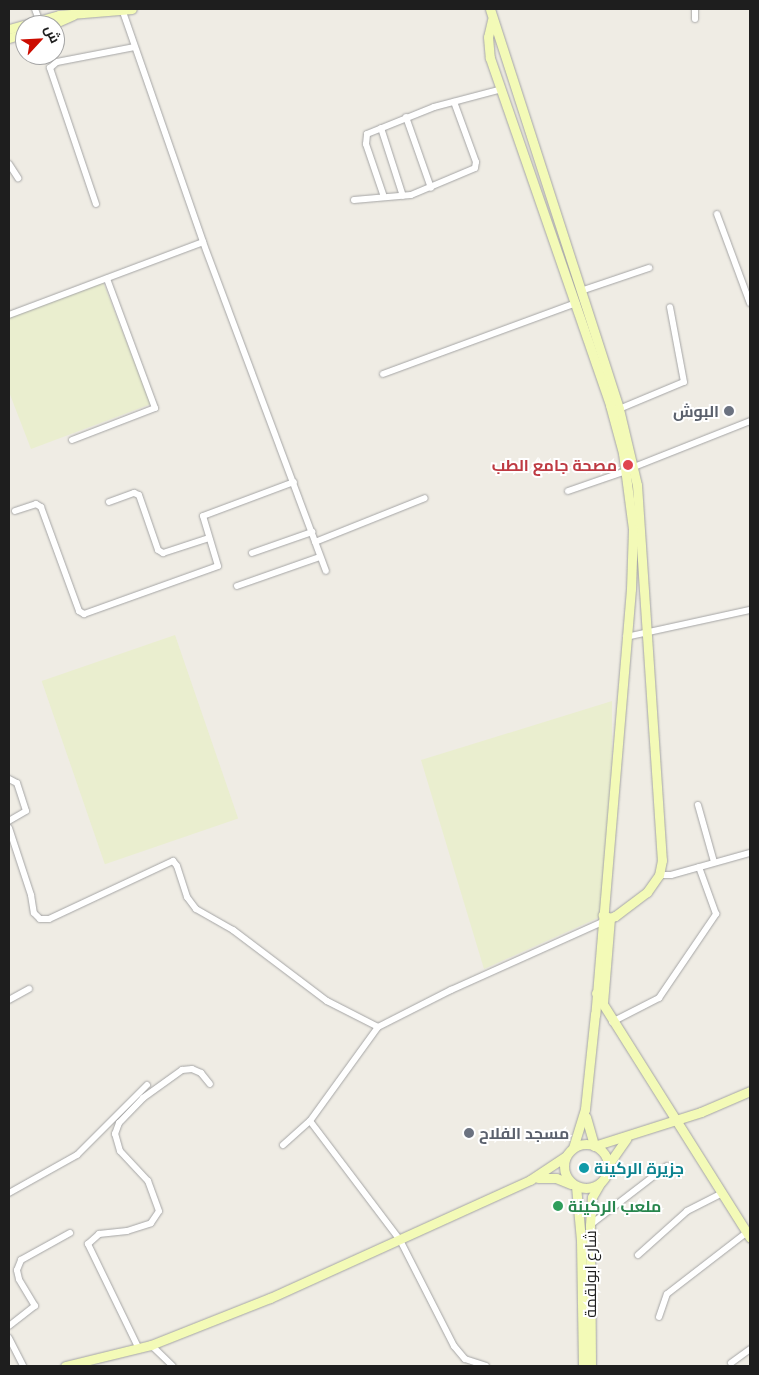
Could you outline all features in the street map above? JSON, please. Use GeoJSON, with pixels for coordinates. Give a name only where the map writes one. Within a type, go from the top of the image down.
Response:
{"type":"FeatureCollection","features":[{"type":"Feature","properties":{"kind":"street"},"geometry":{"type":"LineString","coordinates":[[65,19],[103,9]]}},
{"type":"Feature","properties":{"kind":"street"},"geometry":{"type":"LineString","coordinates":[[65,17],[126,9],[135,47],[204,242],[326,572]]}},
{"type":"Feature","properties":{"kind":"street"},"geometry":{"type":"LineString","coordinates":[[282,1145],[310,1121],[378,1027],[451,990],[605,919],[647,892],[659,875],[663,844],[643,564],[630,469],[619,409],[490,9]]}},
{"type":"Feature","properties":{"kind":"street"},"geometry":{"type":"LineString","coordinates":[[695,9],[696,19]]}},
{"type":"Feature","properties":{"kind":"street"},"geometry":{"type":"LineString","coordinates":[[65,1366],[151,1346],[270,1298],[530,1180],[566,1156],[573,1148],[585,1109],[605,919],[633,566],[630,469],[576,302],[489,50],[488,29],[492,20]]}},
{"type":"Feature","properties":{"kind":"street"},"geometry":{"type":"LineString","coordinates":[[96,204],[50,68],[57,62],[135,47]]}},
{"type":"Feature","properties":{"kind":"street"},"geometry":{"type":"LineString","coordinates":[[384,197],[365,140],[370,132],[406,117],[502,89]]}},
{"type":"Feature","properties":{"kind":"street"},"geometry":{"type":"LineString","coordinates":[[354,200],[403,196],[431,188],[477,165],[454,102]]}},
{"type":"Feature","properties":{"kind":"street"},"geometry":{"type":"LineString","coordinates":[[406,117],[431,188]]}},
{"type":"Feature","properties":{"kind":"street"},"geometry":{"type":"LineString","coordinates":[[381,128],[403,196]]}},
{"type":"Feature","properties":{"kind":"street"},"geometry":{"type":"LineString","coordinates":[[9,164],[18,178]]}},
{"type":"Feature","properties":{"kind":"street"},"geometry":{"type":"LineString","coordinates":[[539,195],[549,191]]}},
{"type":"Feature","properties":{"kind":"street"},"geometry":{"type":"LineString","coordinates":[[717,214],[750,302]]}},
{"type":"Feature","properties":{"kind":"street"},"geometry":{"type":"LineString","coordinates":[[9,316],[204,242]]}},
{"type":"Feature","properties":{"kind":"street"},"geometry":{"type":"LineString","coordinates":[[581,291],[649,268]]}},
{"type":"Feature","properties":{"kind":"street"},"geometry":{"type":"LineString","coordinates":[[72,440],[155,408],[107,278]]}},
{"type":"Feature","properties":{"kind":"street"},"geometry":{"type":"LineString","coordinates":[[383,374],[576,302]]}},
{"type":"Feature","properties":{"kind":"street"},"geometry":{"type":"LineString","coordinates":[[619,409],[684,382],[670,306]]}},
{"type":"Feature","properties":{"kind":"street"},"geometry":{"type":"LineString","coordinates":[[568,492],[750,421]]}},
{"type":"Feature","properties":{"kind":"street"},"geometry":{"type":"LineString","coordinates":[[15,511],[36,504],[41,507],[77,605],[84,614],[218,566],[202,518],[205,514],[294,482]]}},
{"type":"Feature","properties":{"kind":"street"},"geometry":{"type":"LineString","coordinates":[[109,502],[134,493],[139,496],[158,550],[163,553],[209,538]]}},
{"type":"Feature","properties":{"kind":"street"},"geometry":{"type":"LineString","coordinates":[[315,542],[425,498]]}},
{"type":"Feature","properties":{"kind":"street"},"geometry":{"type":"LineString","coordinates":[[252,553],[312,532]]}},
{"type":"Feature","properties":{"kind":"street"},"geometry":{"type":"LineString","coordinates":[[238,586],[320,557]]}},
{"type":"Feature","properties":{"kind":"street"},"geometry":{"type":"LineString","coordinates":[[633,566],[643,564]]}},
{"type":"Feature","properties":{"kind":"street"},"geometry":{"type":"LineString","coordinates":[[626,637],[750,610]]}},
{"type":"Feature","properties":{"kind":"street"},"geometry":{"type":"LineString","coordinates":[[9,779],[17,783],[26,811],[9,821]]}},
{"type":"Feature","properties":{"kind":"street"},"geometry":{"type":"LineString","coordinates":[[698,805],[714,862]]}},
{"type":"Feature","properties":{"kind":"street"},"geometry":{"type":"LineString","coordinates":[[9,828],[32,895],[34,914],[40,920],[49,919],[173,861],[178,866],[187,897],[200,912],[233,930],[327,1000],[378,1027]]}},
{"type":"Feature","properties":{"kind":"street"},"geometry":{"type":"LineString","coordinates":[[659,875],[672,875],[750,853]]}},
{"type":"Feature","properties":{"kind":"street"},"geometry":{"type":"LineString","coordinates":[[612,1022],[659,998],[716,914],[699,867]]}},
{"type":"Feature","properties":{"kind":"street"},"geometry":{"type":"LineString","coordinates":[[603,1002],[605,919]]}},
{"type":"Feature","properties":{"kind":"street"},"geometry":{"type":"LineString","coordinates":[[9,1000],[29,989]]}},
{"type":"Feature","properties":{"kind":"street"},"geometry":{"type":"LineString","coordinates":[[596,993],[603,1002],[612,1022],[748,1236],[667,1294],[660,1316]]}},
{"type":"Feature","properties":{"kind":"street"},"geometry":{"type":"LineString","coordinates":[[139,1349],[88,1244],[99,1234],[127,1231],[151,1223],[159,1211],[148,1181],[120,1151],[115,1134],[119,1123],[143,1098],[182,1070],[192,1069],[202,1073],[210,1084]]}},
{"type":"Feature","properties":{"kind":"street"},"geometry":{"type":"LineString","coordinates":[[9,1193],[77,1155],[147,1085]]}},
{"type":"Feature","properties":{"kind":"street"},"geometry":{"type":"LineString","coordinates":[[573,1148],[583,1144],[594,1146],[630,1136],[674,1118],[716,1106],[750,1091]]}},
{"type":"Feature","properties":{"kind":"street"},"geometry":{"type":"LineString","coordinates":[[585,1109],[594,1146],[604,1154],[608,1165]]}},
{"type":"Feature","properties":{"kind":"street"},"geometry":{"type":"LineString","coordinates":[[310,1121],[400,1240],[444,1331],[454,1346],[467,1364],[486,1366]]}},
{"type":"Feature","properties":{"kind":"street"},"geometry":{"type":"LineString","coordinates":[[530,1180],[556,1178],[588,1189],[600,1183],[618,1146],[630,1136]]}},
{"type":"Feature","properties":{"kind":"street"},"geometry":{"type":"LineString","coordinates":[[566,1156],[564,1171],[574,1185]]}},
{"type":"Feature","properties":{"kind":"street"},"geometry":{"type":"LineString","coordinates":[[590,1225],[667,1166]]}},
{"type":"Feature","properties":{"kind":"street","name":"شارع ابولقمة"},"geometry":{"type":"LineString","coordinates":[[591,1366],[590,1225],[592,1197],[600,1183]]}},
{"type":"Feature","properties":{"kind":"street","name":"شارع ابولقمة"},"geometry":{"type":"LineString","coordinates":[[574,1185],[580,1224],[583,1366]]}},
{"type":"Feature","properties":{"kind":"street"},"geometry":{"type":"LineString","coordinates":[[638,1256],[687,1211],[720,1194]]}},
{"type":"Feature","properties":{"kind":"street"},"geometry":{"type":"LineString","coordinates":[[9,1326],[30,1313],[35,1306],[17,1270],[21,1260],[70,1233]]}},
{"type":"Feature","properties":{"kind":"street"},"geometry":{"type":"LineString","coordinates":[[9,1338],[23,1366]]}},
{"type":"Feature","properties":{"kind":"street"},"geometry":{"type":"LineString","coordinates":[[151,1346],[173,1366]]}},
{"type":"Feature","properties":{"kind":"street"},"geometry":{"type":"LineString","coordinates":[[731,1363],[750,1349]]}},
{"type":"Feature","properties":{"kind":"green space"},"geometry":{"type":"Polygon","coordinates":[[[103,282],[151,404],[31,449],[9,392],[9,317],[103,282]]]}},
{"type":"Feature","properties":{"kind":"green space"},"geometry":{"type":"Polygon","coordinates":[[[175,635],[238,818],[105,864],[42,681],[175,635]]]}},
{"type":"Feature","properties":{"kind":"green space"},"geometry":{"type":"Polygon","coordinates":[[[612,701],[612,762],[600,917],[484,969],[421,760],[612,701]]]}},
{"type":"Feature","properties":{"kind":"place","name":"البوش"},"geometry":{"type":"Point","coordinates":[729,411]}},
{"type":"Feature","properties":{"kind":"place","name":"مصحة جامع الطب"},"geometry":{"type":"Point","coordinates":[628,465]}},
{"type":"Feature","properties":{"kind":"place","name":"مسجد الفلاح"},"geometry":{"type":"Point","coordinates":[469,1133]}},
{"type":"Feature","properties":{"kind":"place","name":"جزيرة الركينة"},"geometry":{"type":"Point","coordinates":[584,1168]}},
{"type":"Feature","properties":{"kind":"place","name":"ملعب الركينة"},"geometry":{"type":"Point","coordinates":[558,1206]}}]}
